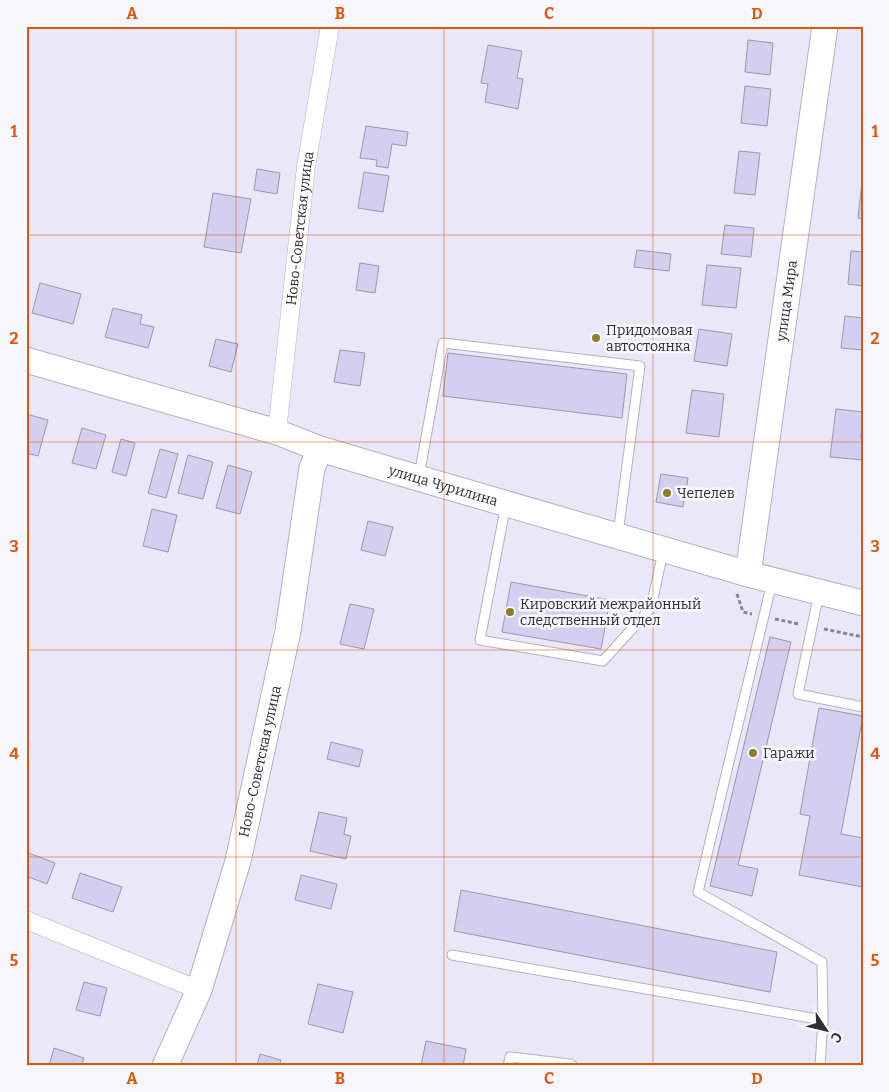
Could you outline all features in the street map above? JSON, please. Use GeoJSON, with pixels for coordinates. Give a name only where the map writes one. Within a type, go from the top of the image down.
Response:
{"type":"FeatureCollection","features":[{"type":"Feature","properties":{"kind":"street","name":"Ново-Советская улица"},"geometry":{"type":"LineString","coordinates":[[277,432],[306,166],[330,26]]}},
{"type":"Feature","properties":{"kind":"street","name":"улица Мира"},"geometry":{"type":"LineString","coordinates":[[748,574],[825,26]]}},
{"type":"Feature","properties":{"kind":"street","name":"улица Чурилина"},"geometry":{"type":"LineString","coordinates":[[26,360],[277,432],[320,449],[506,504],[748,574],[863,603]]}},
{"type":"Feature","properties":{"kind":"street","name":"Ново-Советская улица"},"geometry":{"type":"LineString","coordinates":[[165,1066],[199,990],[238,861],[288,631],[312,468],[320,449]]}},
{"type":"Feature","properties":{"kind":"street"},"geometry":{"type":"LineString","coordinates":[[26,920],[199,990]]}},
{"type":"Feature","properties":{"kind":"lane"},"geometry":{"type":"LineString","coordinates":[[418,478],[443,344],[640,366],[618,536]]}},
{"type":"Feature","properties":{"kind":"lane"},"geometry":{"type":"LineString","coordinates":[[506,504],[480,640],[603,661],[651,608],[664,549]]}},
{"type":"Feature","properties":{"kind":"lane"},"geometry":{"type":"LineString","coordinates":[[773,580],[698,892],[822,962],[823,1020],[820,1066]]}},
{"type":"Feature","properties":{"kind":"lane"},"geometry":{"type":"LineString","coordinates":[[820,592],[798,694],[863,707]]}},
{"type":"Feature","properties":{"kind":"lane"},"geometry":{"type":"LineString","coordinates":[[452,955],[823,1020]]}},
{"type":"Feature","properties":{"kind":"lane"},"geometry":{"type":"LineString","coordinates":[[508,1066],[510,1057],[570,1064],[573,1066]]}},
{"type":"Feature","properties":{"kind":"building"},"geometry":{"type":"Polygon","coordinates":[[[748,40],[773,43],[770,75],[745,72],[748,40]]]}},
{"type":"Feature","properties":{"kind":"building"},"geometry":{"type":"Polygon","coordinates":[[[488,45],[522,51],[517,78],[523,79],[518,109],[485,102],[488,84],[481,83],[488,45]]]}},
{"type":"Feature","properties":{"kind":"building"},"geometry":{"type":"Polygon","coordinates":[[[745,86],[771,89],[767,126],[741,123],[745,86]]]}},
{"type":"Feature","properties":{"kind":"building"},"geometry":{"type":"Polygon","coordinates":[[[366,126],[408,132],[406,146],[392,144],[388,168],[376,166],[377,160],[360,158],[366,126]]]}},
{"type":"Feature","properties":{"kind":"building"},"geometry":{"type":"Polygon","coordinates":[[[739,151],[760,153],[755,195],[734,193],[739,151]]]}},
{"type":"Feature","properties":{"kind":"building"},"geometry":{"type":"Polygon","coordinates":[[[257,169],[280,173],[277,194],[254,190],[257,169]]]}},
{"type":"Feature","properties":{"kind":"building"},"geometry":{"type":"Polygon","coordinates":[[[364,172],[389,176],[383,212],[358,208],[364,172]]]}},
{"type":"Feature","properties":{"kind":"building"},"geometry":{"type":"Polygon","coordinates":[[[863,182],[863,219],[858,218],[863,182]]]}},
{"type":"Feature","properties":{"kind":"building"},"geometry":{"type":"Polygon","coordinates":[[[213,193],[251,199],[241,253],[204,247],[213,193]]]}},
{"type":"Feature","properties":{"kind":"building"},"geometry":{"type":"Polygon","coordinates":[[[725,225],[754,228],[751,257],[721,254],[725,225]]]}},
{"type":"Feature","properties":{"kind":"building"},"geometry":{"type":"Polygon","coordinates":[[[637,250],[671,254],[669,271],[634,267],[637,250]]]}},
{"type":"Feature","properties":{"kind":"building"},"geometry":{"type":"Polygon","coordinates":[[[851,251],[863,252],[863,286],[848,284],[851,251]]]}},
{"type":"Feature","properties":{"kind":"building"},"geometry":{"type":"Polygon","coordinates":[[[360,263],[379,266],[375,293],[356,290],[360,263]]]}},
{"type":"Feature","properties":{"kind":"building"},"geometry":{"type":"Polygon","coordinates":[[[707,265],[741,268],[736,308],[702,305],[707,265]]]}},
{"type":"Feature","properties":{"kind":"building"},"geometry":{"type":"Polygon","coordinates":[[[40,283],[81,294],[73,324],[32,313],[40,283]]]}},
{"type":"Feature","properties":{"kind":"building"},"geometry":{"type":"Polygon","coordinates":[[[113,308],[142,315],[140,324],[154,327],[148,348],[105,337],[113,308]]]}},
{"type":"Feature","properties":{"kind":"building"},"geometry":{"type":"Polygon","coordinates":[[[845,316],[863,318],[863,350],[841,348],[845,316]]]}},
{"type":"Feature","properties":{"kind":"building"},"geometry":{"type":"Polygon","coordinates":[[[699,329],[732,334],[727,366],[694,361],[699,329]]]}},
{"type":"Feature","properties":{"kind":"building"},"geometry":{"type":"Polygon","coordinates":[[[216,339],[238,344],[231,372],[209,366],[216,339]]]}},
{"type":"Feature","properties":{"kind":"building"},"geometry":{"type":"Polygon","coordinates":[[[340,350],[365,353],[360,386],[334,382],[340,350]]]}},
{"type":"Feature","properties":{"kind":"building"},"geometry":{"type":"Polygon","coordinates":[[[448,353],[627,374],[622,418],[443,396],[448,353]]]}},
{"type":"Feature","properties":{"kind":"building"},"geometry":{"type":"Polygon","coordinates":[[[692,390],[724,394],[719,437],[686,433],[692,390]]]}},
{"type":"Feature","properties":{"kind":"building"},"geometry":{"type":"Polygon","coordinates":[[[836,409],[863,412],[861,438],[863,438],[863,460],[830,457],[836,409]]]}},
{"type":"Feature","properties":{"kind":"building"},"geometry":{"type":"Polygon","coordinates":[[[26,414],[48,420],[38,456],[26,453],[26,414]]]}},
{"type":"Feature","properties":{"kind":"building"},"geometry":{"type":"Polygon","coordinates":[[[82,428],[106,435],[96,469],[72,463],[82,428]]]}},
{"type":"Feature","properties":{"kind":"building"},"geometry":{"type":"Polygon","coordinates":[[[121,439],[135,443],[126,476],[112,472],[121,439]]]}},
{"type":"Feature","properties":{"kind":"building"},"geometry":{"type":"Polygon","coordinates":[[[160,449],[178,454],[166,498],[148,493],[160,449]]]}},
{"type":"Feature","properties":{"kind":"building"},"geometry":{"type":"Polygon","coordinates":[[[188,455],[213,462],[203,499],[178,493],[188,455]]]}},
{"type":"Feature","properties":{"kind":"building"},"geometry":{"type":"Polygon","coordinates":[[[228,465],[252,472],[240,514],[216,508],[228,465]]]}},
{"type":"Feature","properties":{"kind":"building"},"geometry":{"type":"Polygon","coordinates":[[[661,474],[688,478],[683,507],[656,502],[661,474]]]}},
{"type":"Feature","properties":{"kind":"building"},"geometry":{"type":"Polygon","coordinates":[[[152,509],[177,515],[168,552],[143,546],[152,509]]]}},
{"type":"Feature","properties":{"kind":"building"},"geometry":{"type":"Polygon","coordinates":[[[368,521],[393,527],[385,556],[361,550],[368,521]]]}},
{"type":"Feature","properties":{"kind":"building"},"geometry":{"type":"Polygon","coordinates":[[[511,582],[610,600],[601,649],[502,632],[511,582]]]}},
{"type":"Feature","properties":{"kind":"building"},"geometry":{"type":"Polygon","coordinates":[[[350,604],[374,609],[364,649],[340,644],[350,604]]]}},
{"type":"Feature","properties":{"kind":"building","name":"Гаражи"},"geometry":{"type":"Polygon","coordinates":[[[770,637],[791,642],[738,865],[758,869],[752,896],[710,886],[770,637]]]}},
{"type":"Feature","properties":{"kind":"building"},"geometry":{"type":"Polygon","coordinates":[[[819,708],[863,716],[841,834],[863,838],[863,887],[799,875],[810,816],[800,814],[819,708]]]}},
{"type":"Feature","properties":{"kind":"building"},"geometry":{"type":"Polygon","coordinates":[[[331,742],[363,750],[359,767],[327,759],[331,742]]]}},
{"type":"Feature","properties":{"kind":"building"},"geometry":{"type":"Polygon","coordinates":[[[319,812],[347,818],[344,834],[351,836],[346,859],[310,851],[319,812]]]}},
{"type":"Feature","properties":{"kind":"building"},"geometry":{"type":"Polygon","coordinates":[[[26,852],[55,863],[47,884],[26,876],[26,852]]]}},
{"type":"Feature","properties":{"kind":"building"},"geometry":{"type":"Polygon","coordinates":[[[80,873],[122,887],[113,912],[72,898],[80,873]]]}},
{"type":"Feature","properties":{"kind":"building"},"geometry":{"type":"Polygon","coordinates":[[[301,875],[337,884],[331,909],[295,900],[301,875]]]}},
{"type":"Feature","properties":{"kind":"building"},"geometry":{"type":"Polygon","coordinates":[[[461,890],[777,952],[770,992],[454,931],[461,890]]]}},
{"type":"Feature","properties":{"kind":"building"},"geometry":{"type":"Polygon","coordinates":[[[84,982],[107,988],[100,1016],[76,1010],[84,982]]]}},
{"type":"Feature","properties":{"kind":"building"},"geometry":{"type":"Polygon","coordinates":[[[318,984],[353,992],[343,1033],[308,1024],[318,984]]]}},
{"type":"Feature","properties":{"kind":"building"},"geometry":{"type":"Polygon","coordinates":[[[426,1041],[466,1049],[463,1066],[421,1066],[426,1041]]]}},
{"type":"Feature","properties":{"kind":"building"},"geometry":{"type":"Polygon","coordinates":[[[54,1048],[84,1058],[81,1066],[49,1066],[54,1048]]]}},
{"type":"Feature","properties":{"kind":"building"},"geometry":{"type":"Polygon","coordinates":[[[260,1054],[281,1060],[279,1066],[257,1066],[260,1054]]]}},
{"type":"Feature","properties":{"kind":"place","name":"Придомовая автостоянка"},"geometry":{"type":"Point","coordinates":[596,338]}},
{"type":"Feature","properties":{"kind":"place","name":"Чепелев"},"geometry":{"type":"Point","coordinates":[667,493]}},
{"type":"Feature","properties":{"kind":"place","name":"Кировский межрайонный следственный отдел"},"geometry":{"type":"Point","coordinates":[510,612]}},
{"type":"Feature","properties":{"kind":"place","name":"Гаражи"},"geometry":{"type":"Point","coordinates":[753,753]}}]}
